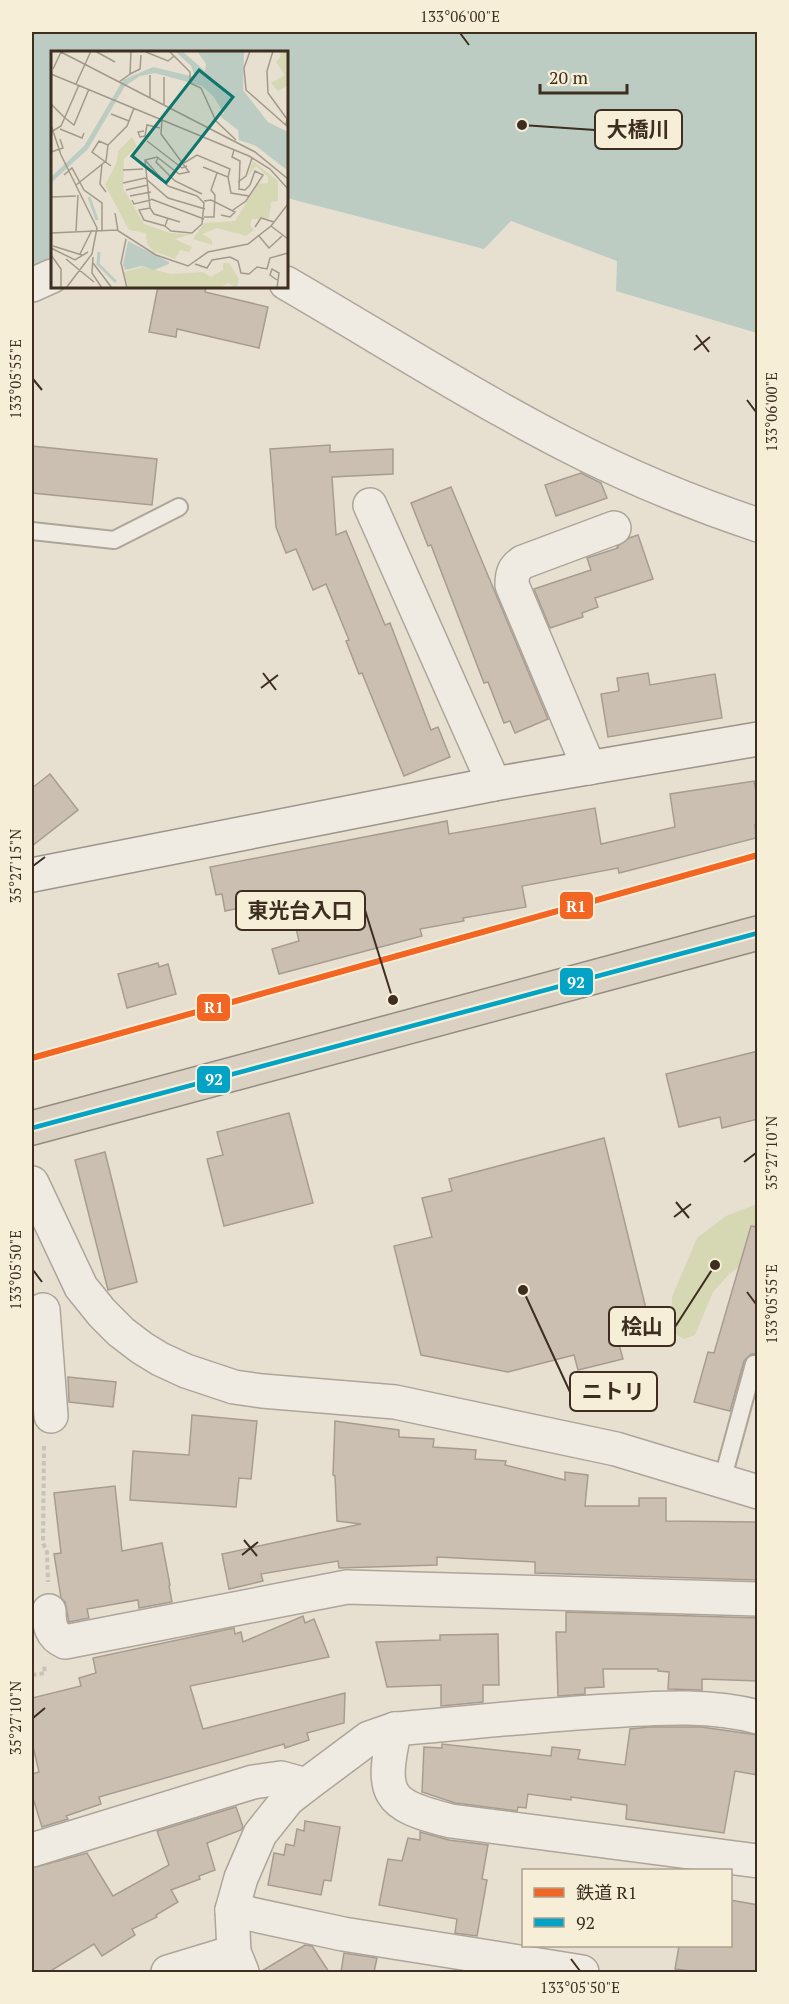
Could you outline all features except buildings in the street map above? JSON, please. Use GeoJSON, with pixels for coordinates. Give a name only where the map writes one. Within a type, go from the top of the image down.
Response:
{"type":"FeatureCollection","features":[{"type":"Feature","properties":{"kind":"highway"},"geometry":{"type":"LineString","coordinates":[[32,1128],[758,933]]}},
{"type":"Feature","properties":{"kind":"street"},"geometry":{"type":"LineString","coordinates":[[32,285],[51,276]]}},
{"type":"Feature","properties":{"kind":"street"},"geometry":{"type":"LineString","coordinates":[[288,284],[565,444],[709,509],[758,525]]}},
{"type":"Feature","properties":{"kind":"street"},"geometry":{"type":"LineString","coordinates":[[370,505],[494,784]]}},
{"type":"Feature","properties":{"kind":"street"},"geometry":{"type":"LineString","coordinates":[[589,768],[512,585],[512,574],[523,562],[614,528]]}},
{"type":"Feature","properties":{"kind":"street"},"geometry":{"type":"LineString","coordinates":[[32,874],[494,784],[758,740]]}},
{"type":"Feature","properties":{"kind":"street"},"geometry":{"type":"LineString","coordinates":[[32,1183],[81,1287],[102,1313],[142,1348],[160,1359],[209,1380],[262,1391],[396,1402],[616,1449],[758,1492]]}},
{"type":"Feature","properties":{"kind":"street"},"geometry":{"type":"LineString","coordinates":[[51,1416],[37,1312],[81,1287]]}},
{"type":"Feature","properties":{"kind":"street"},"geometry":{"type":"LineString","coordinates":[[49,1611],[52,1631],[58,1639],[65,1642],[347,1587],[758,1599]]}},
{"type":"Feature","properties":{"kind":"street"},"geometry":{"type":"LineString","coordinates":[[168,1972],[238,1962],[232,1910],[241,1878],[260,1834],[288,1799],[369,1738],[394,1729],[672,1707],[729,1710],[758,1717]]}},
{"type":"Feature","properties":{"kind":"street"},"geometry":{"type":"LineString","coordinates":[[394,1729],[387,1763],[389,1786],[398,1801],[417,1813],[451,1821],[758,1861]]}},
{"type":"Feature","properties":{"kind":"street"},"geometry":{"type":"LineString","coordinates":[[32,1850],[253,1782],[281,1778],[306,1785]]}},
{"type":"Feature","properties":{"kind":"street"},"geometry":{"type":"LineString","coordinates":[[232,1910],[343,1934],[582,1972]]}},
{"type":"Feature","properties":{"kind":"lane"},"geometry":{"type":"LineString","coordinates":[[32,531],[114,540],[179,507]]}},
{"type":"Feature","properties":{"kind":"lane"},"geometry":{"type":"LineString","coordinates":[[722,1481],[754,1364]]}},
{"type":"Feature","properties":{"kind":"path"},"geometry":{"type":"LineString","coordinates":[[47,1552],[44,1543],[43,1460],[45,1438],[51,1416]]}},
{"type":"Feature","properties":{"kind":"path"},"geometry":{"type":"LineString","coordinates":[[32,1675],[45,1673]]}},
{"type":"Feature","properties":{"kind":"green space"},"geometry":{"type":"Polygon","coordinates":[[[757,1204],[757,1256],[730,1273],[713,1292],[695,1335],[684,1339],[673,1333],[672,1297],[697,1238],[726,1216],[757,1204]]]}},
{"type":"Feature","properties":{"kind":"shaded area"},"geometry":{"type":"Polygon","coordinates":[[[32,32],[757,32],[757,333],[616,291],[617,261],[511,221],[484,249],[288,198],[288,51],[51,51],[51,257],[32,266],[32,32]]]}},
{"type":"Feature","properties":{"kind":"rail line","name":"R1"},"geometry":{"type":"LineString","coordinates":[[32,1058],[758,855]]}},
{"type":"Feature","properties":{"kind":"transit line","name":"92"},"geometry":{"type":"LineString","coordinates":[[32,1128],[758,933]]}},
{"type":"Feature","properties":{"kind":"place","name":"大橋川"},"geometry":{"type":"Point","coordinates":[522,125]}},
{"type":"Feature","properties":{"kind":"place","name":"東光台入口"},"geometry":{"type":"Point","coordinates":[393,1000]}},
{"type":"Feature","properties":{"kind":"place","name":"桧山"},"geometry":{"type":"Point","coordinates":[715,1265]}},
{"type":"Feature","properties":{"kind":"place","name":"ニトリ"},"geometry":{"type":"Point","coordinates":[523,1290]}}]}
